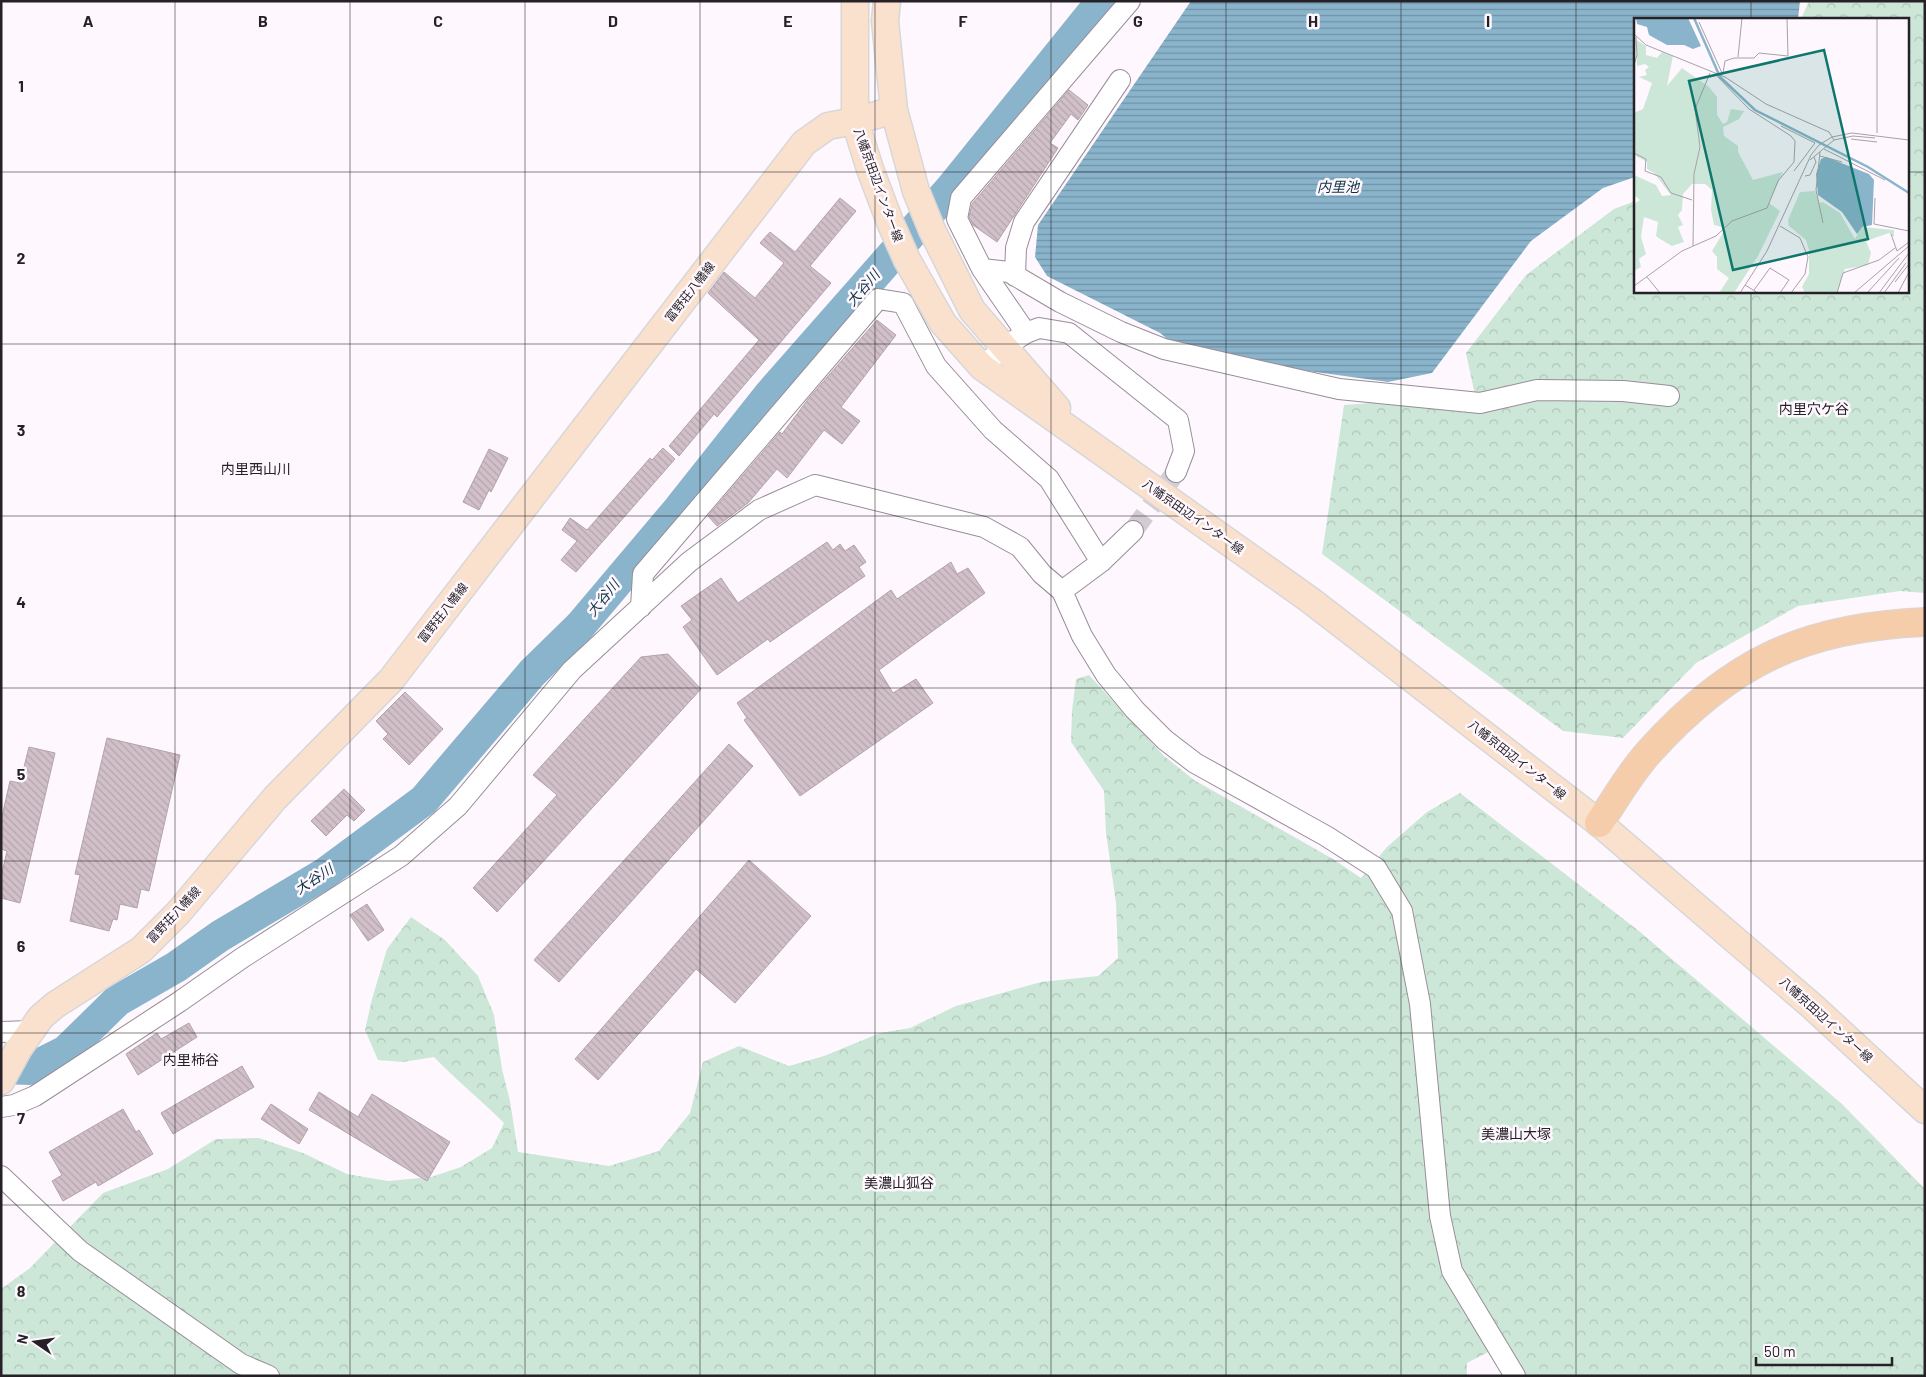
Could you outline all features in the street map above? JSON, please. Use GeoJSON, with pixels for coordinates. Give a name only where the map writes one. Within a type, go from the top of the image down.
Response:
{"type":"FeatureCollection","features":[{"type":"Feature","properties":{"kind":"highway"},"geometry":{"type":"LineString","coordinates":[[1599,824],[1648,754],[1693,708],[1726,681],[1762,659],[1801,642],[1844,630],[1885,623],[1925,622]]}},
{"type":"Feature","properties":{"kind":"highway"},"geometry":{"type":"LineString","coordinates":[[1599,824],[1661,764],[1704,718],[1735,695],[1769,675],[1806,658],[1847,647],[1883,641],[1925,639]]}},
{"type":"Feature","properties":{"kind":"main road"},"geometry":{"type":"LineString","coordinates":[[855,1],[855,121]]}},
{"type":"Feature","properties":{"kind":"main road"},"geometry":{"type":"LineString","coordinates":[[887,1],[886,21],[894,110]]}},
{"type":"Feature","properties":{"kind":"main road","name":"富野荘八幡線"},"geometry":{"type":"LineString","coordinates":[[1,1081],[17,1037],[55,1005],[140,950],[184,906],[275,798],[391,680],[804,143],[828,126],[855,121],[894,110]]}},
{"type":"Feature","properties":{"kind":"main road","name":"八幡京田辺インター線"},"geometry":{"type":"LineString","coordinates":[[894,110],[916,191],[932,230],[972,310],[1084,440]]}},
{"type":"Feature","properties":{"kind":"main road","name":"八幡京田辺インター線"},"geometry":{"type":"LineString","coordinates":[[855,121],[890,222],[907,260],[943,323],[982,367],[1310,600],[1599,824],[1812,1006],[1925,1110]]}},
{"type":"Feature","properties":{"kind":"street"},"geometry":{"type":"LineString","coordinates":[[1026,332],[982,269],[957,219],[961,198],[1130,1]]}},
{"type":"Feature","properties":{"kind":"street"},"geometry":{"type":"LineString","coordinates":[[1015,276],[1016,248],[1024,222],[1120,80]]}},
{"type":"Feature","properties":{"kind":"street"},"geometry":{"type":"LineString","coordinates":[[982,269],[1009,272],[1060,302],[1121,332],[1164,349],[1339,389],[1480,403],[1537,390],[1623,391],[1669,396]]}},
{"type":"Feature","properties":{"kind":"street"},"geometry":{"type":"LineString","coordinates":[[641,607],[643,574],[878,299],[902,303],[936,366],[992,430],[1049,479],[1100,562]]}},
{"type":"Feature","properties":{"kind":"street"},"geometry":{"type":"LineString","coordinates":[[982,367],[1004,347],[1026,332],[1039,328],[1069,334],[1178,420],[1184,451],[1176,472]]}},
{"type":"Feature","properties":{"kind":"street"},"geometry":{"type":"LineString","coordinates":[[1,1107],[14,1105],[35,1096],[179,1002],[242,958],[401,856],[458,806],[572,670],[689,562],[759,510],[815,485],[984,526],[1020,547],[1042,574],[1062,591],[1082,636],[1106,675],[1135,710],[1165,740],[1195,763],[1326,836],[1376,868],[1402,911],[1420,1004],[1440,1216],[1452,1271],[1515,1376]]}},
{"type":"Feature","properties":{"kind":"street"},"geometry":{"type":"LineString","coordinates":[[1062,591],[1100,562],[1132,531]]}},
{"type":"Feature","properties":{"kind":"street"},"geometry":{"type":"LineString","coordinates":[[1,1176],[80,1251],[241,1364],[269,1376]]}},
{"type":"Feature","properties":{"kind":"green space"},"geometry":{"type":"Polygon","coordinates":[[[1809,1],[1925,1],[1925,593],[1900,591],[1798,606],[1696,663],[1623,738],[1563,731],[1322,554],[1344,405],[1475,395],[1466,353],[1526,275],[1614,209],[1634,201],[1634,292],[1908,292],[1908,18],[1801,18],[1809,1]]]}},
{"type":"Feature","properties":{"kind":"green space"},"geometry":{"type":"Polygon","coordinates":[[[1089,675],[1164,756],[1194,780],[1333,859],[1361,878],[1387,847],[1427,812],[1460,793],[1639,931],[1842,1104],[1925,1189],[1925,1376],[1519,1376],[1506,1343],[1467,1363],[1467,1376],[1,1376],[1,1289],[30,1268],[103,1193],[168,1169],[216,1139],[259,1138],[303,1153],[347,1174],[388,1181],[431,1177],[461,1167],[492,1148],[504,1123],[434,1057],[403,1062],[378,1060],[365,1030],[387,949],[411,917],[445,940],[478,976],[494,1015],[518,1152],[609,1166],[659,1151],[690,1113],[703,1062],[739,1046],[789,1066],[824,1056],[880,1033],[910,1028],[956,1006],[1041,982],[1098,976],[1118,958],[1116,903],[1106,833],[1104,791],[1071,742],[1076,679],[1089,675]]]}},
{"type":"Feature","properties":{"kind":"water","name":"内里池"},"geometry":{"type":"Polygon","coordinates":[[[1191,1],[1800,1],[1798,18],[1634,18],[1634,177],[1603,188],[1531,241],[1432,373],[1388,382],[1186,354],[1160,333],[1047,276],[1035,257],[1038,225],[1191,1]]]}},
{"type":"Feature","properties":{"kind":"building"},"geometry":{"type":"Polygon","coordinates":[[[1069,90],[1088,105],[1078,120],[1071,114],[1050,143],[1058,148],[997,242],[973,225],[969,217],[972,204],[1069,90]]]}},
{"type":"Feature","properties":{"kind":"building"},"geometry":{"type":"Polygon","coordinates":[[[840,198],[856,211],[810,266],[831,283],[717,417],[714,414],[679,456],[669,446],[759,340],[708,293],[724,272],[755,298],[784,263],[760,243],[770,232],[795,252],[840,198]]]}},
{"type":"Feature","properties":{"kind":"building"},"geometry":{"type":"Polygon","coordinates":[[[877,320],[896,335],[841,407],[860,421],[842,444],[824,430],[787,478],[777,469],[748,503],[717,526],[708,516],[780,432],[782,434],[809,398],[877,320]]]}},
{"type":"Feature","properties":{"kind":"building"},"geometry":{"type":"Polygon","coordinates":[[[663,448],[675,459],[576,572],[561,560],[577,541],[562,530],[570,518],[587,530],[650,458],[652,460],[663,448]]]}},
{"type":"Feature","properties":{"kind":"building"},"geometry":{"type":"Polygon","coordinates":[[[489,449],[508,458],[491,492],[489,490],[479,510],[463,502],[489,449]]]}},
{"type":"Feature","properties":{"kind":"building"},"geometry":{"type":"Polygon","coordinates":[[[827,542],[833,550],[840,544],[845,551],[854,545],[866,562],[859,567],[865,576],[770,642],[768,639],[717,675],[683,627],[692,620],[681,606],[721,578],[738,603],[827,542]]]}},
{"type":"Feature","properties":{"kind":"building"},"geometry":{"type":"Polygon","coordinates":[[[951,562],[957,574],[968,568],[985,593],[879,670],[893,693],[916,679],[933,703],[800,796],[744,720],[747,718],[737,703],[891,590],[897,599],[951,562]]]}},
{"type":"Feature","properties":{"kind":"building"},"geometry":{"type":"Polygon","coordinates":[[[668,654],[701,689],[497,912],[473,888],[557,795],[533,775],[641,657],[668,654]]]}},
{"type":"Feature","properties":{"kind":"building"},"geometry":{"type":"Polygon","coordinates":[[[405,692],[443,729],[409,765],[383,739],[388,734],[376,721],[405,692]]]}},
{"type":"Feature","properties":{"kind":"building"},"geometry":{"type":"Polygon","coordinates":[[[107,738],[180,755],[149,891],[141,889],[137,908],[120,904],[117,920],[113,919],[109,931],[70,921],[80,875],[75,874],[107,738]]]}},
{"type":"Feature","properties":{"kind":"building"},"geometry":{"type":"Polygon","coordinates":[[[729,744],[753,766],[559,982],[534,960],[729,744]]]}},
{"type":"Feature","properties":{"kind":"building"},"geometry":{"type":"Polygon","coordinates":[[[29,747],[55,753],[20,903],[1,898],[1,877],[7,851],[1,849],[1,821],[10,781],[20,783],[29,747]]]}},
{"type":"Feature","properties":{"kind":"building"},"geometry":{"type":"Polygon","coordinates":[[[344,789],[365,810],[354,821],[347,815],[326,836],[311,821],[344,789]]]}},
{"type":"Feature","properties":{"kind":"building"},"geometry":{"type":"Polygon","coordinates":[[[749,860],[811,916],[735,1003],[696,969],[598,1080],[575,1059],[749,860]]]}},
{"type":"Feature","properties":{"kind":"building"},"geometry":{"type":"Polygon","coordinates":[[[367,904],[384,930],[368,941],[350,915],[367,904]]]}},
{"type":"Feature","properties":{"kind":"building"},"geometry":{"type":"Polygon","coordinates":[[[189,1023],[197,1037],[138,1075],[126,1054],[157,1033],[161,1039],[189,1023]]]}},
{"type":"Feature","properties":{"kind":"building"},"geometry":{"type":"Polygon","coordinates":[[[242,1066],[254,1087],[173,1134],[161,1113],[242,1066]]]}},
{"type":"Feature","properties":{"kind":"building"},"geometry":{"type":"Polygon","coordinates":[[[319,1092],[358,1117],[372,1094],[450,1142],[427,1181],[309,1110],[319,1092]]]}},
{"type":"Feature","properties":{"kind":"building"},"geometry":{"type":"Polygon","coordinates":[[[271,1104],[308,1129],[299,1144],[261,1119],[271,1104]]]}},
{"type":"Feature","properties":{"kind":"building"},"geometry":{"type":"Polygon","coordinates":[[[123,1109],[136,1132],[139,1130],[153,1154],[98,1186],[96,1182],[63,1201],[52,1181],[62,1175],[49,1152],[123,1109]]]}},
{"type":"Feature","properties":{"kind":"waterway","name":"大谷川"},"geometry":{"type":"LineString","coordinates":[[1,1068],[30,1069],[66,1051],[117,1001],[176,967],[220,936],[324,874],[424,800],[532,673],[580,626],[678,510],[770,394],[952,187],[1102,1]]}},
{"type":"Feature","properties":{"kind":"tunnel"},"geometry":{"type":"LineString","coordinates":[[1133,531],[1176,472]]}},
{"type":"Feature","properties":{"kind":"district","name":"内里穴ケ谷"},"geometry":{"type":"Point","coordinates":[1814,409]}},
{"type":"Feature","properties":{"kind":"district","name":"内里西山川"},"geometry":{"type":"Point","coordinates":[256,469]}},
{"type":"Feature","properties":{"kind":"district","name":"内里柿谷"},"geometry":{"type":"Point","coordinates":[191,1060]}},
{"type":"Feature","properties":{"kind":"district","name":"美濃山大塚"},"geometry":{"type":"Point","coordinates":[1516,1134]}},
{"type":"Feature","properties":{"kind":"district","name":"美濃山狐谷"},"geometry":{"type":"Point","coordinates":[899,1183]}}]}
